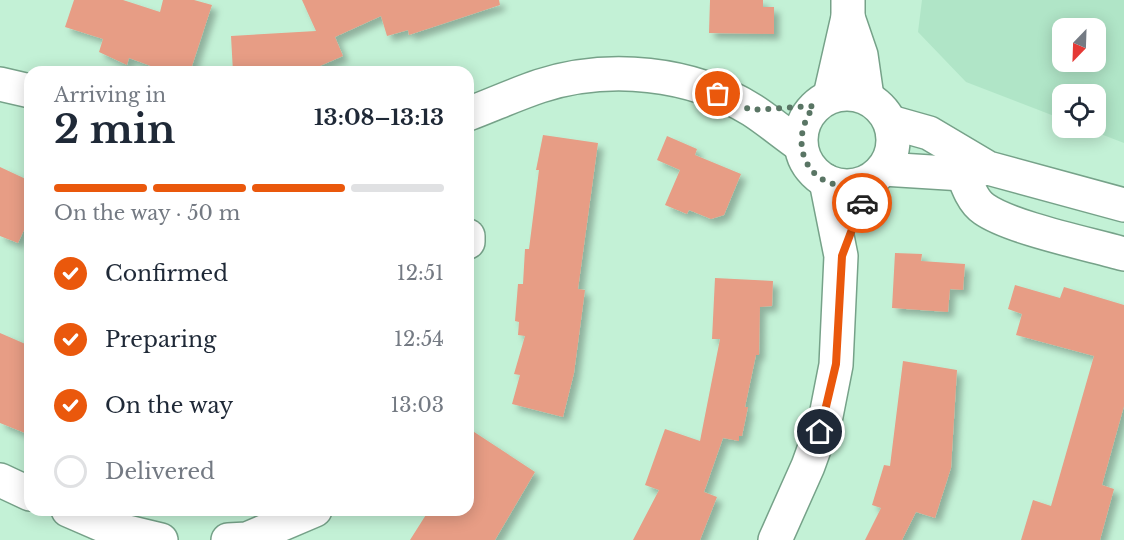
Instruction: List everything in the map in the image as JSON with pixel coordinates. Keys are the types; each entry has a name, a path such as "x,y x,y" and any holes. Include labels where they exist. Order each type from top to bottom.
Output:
{"street":[{"path":"848,8 861,56 867,98"},
{"path":"848,8 822,101 803,125 800,145 805,160 814,172 826,181 850,186 878,173 975,171 1124,205"},
{"path":"474,112 541,85 592,75 639,74 680,80 751,110 800,145"},
{"path":"0,84 24,90"},
{"path":"751,110 822,101 855,93 877,104 890,122 893,146 878,173 842,256"},
{"path":"890,122 929,133 975,171"},
{"path":"975,171 968,187 982,208 1002,219 1124,254"},
{"path":"775,540 808,466 826,416 836,364 842,256 826,181"},
{"path":"0,480 24,491"},
{"path":"82,516 107,527 161,540"},
{"path":"228,540 247,539 301,516"}],"shaded area":[{"path":"922,0 1124,0 1124,143 1106,136 1106,84 1052,84 1052,115 966,82 918,32"}],"building":[{"path":"74,0 123,0 160,12 163,0 194,0 212,5 192,66 151,66 129,58 127,65 99,52 103,39 65,27"},
{"path":"302,0 499,0 500,5 409,35 408,30 387,36 381,16 335,37 343,56 320,66 233,66 231,36 316,31"},
{"path":"710,0 763,0 763,7 774,7 774,34 709,33"},
{"path":"543,135 598,143 578,289 585,290 574,373 563,417 512,404 520,375 514,374 525,336 518,335 519,322 515,321 518,284 523,284 525,249 529,249 539,170 536,170"},
{"path":"667,136 697,149 695,155 741,174 724,215 711,219 689,210 687,214 665,205 680,170 657,160"},
{"path":"0,167 24,178 24,230 18,243 0,236"},
{"path":"895,253 922,254 921,261 965,264 963,290 950,289 948,312 892,308"},
{"path":"715,278 773,281 772,306 760,307 759,355 756,355 745,407 748,407 742,436 739,436 739,441 723,438 704,492 717,497 700,540 633,540 659,490 645,485 665,429 700,441 720,339 712,339"},
{"path":"1015,285 1060,298 1064,287 1124,305 1124,406 1102,485 1114,489 1100,540 1021,540 1033,500 1051,506 1094,356 1016,335 1022,314 1008,309"},
{"path":"0,333 24,343 24,433 0,423"},
{"path":"903,361 957,370 951,468 935,518 916,512 902,540 865,540 881,508 872,505 884,465 890,466"},
{"path":"474,432 535,472 495,540 410,540 425,516 474,516"}],"way so far":[{"path":"718,94 751,110 814,106 801,131 800,145 805,160 814,172 826,181 838,185 862,184 873,178 862,203"}],"route":[{"path":"820,432 826,416 836,364 842,256 862,203"}]}
